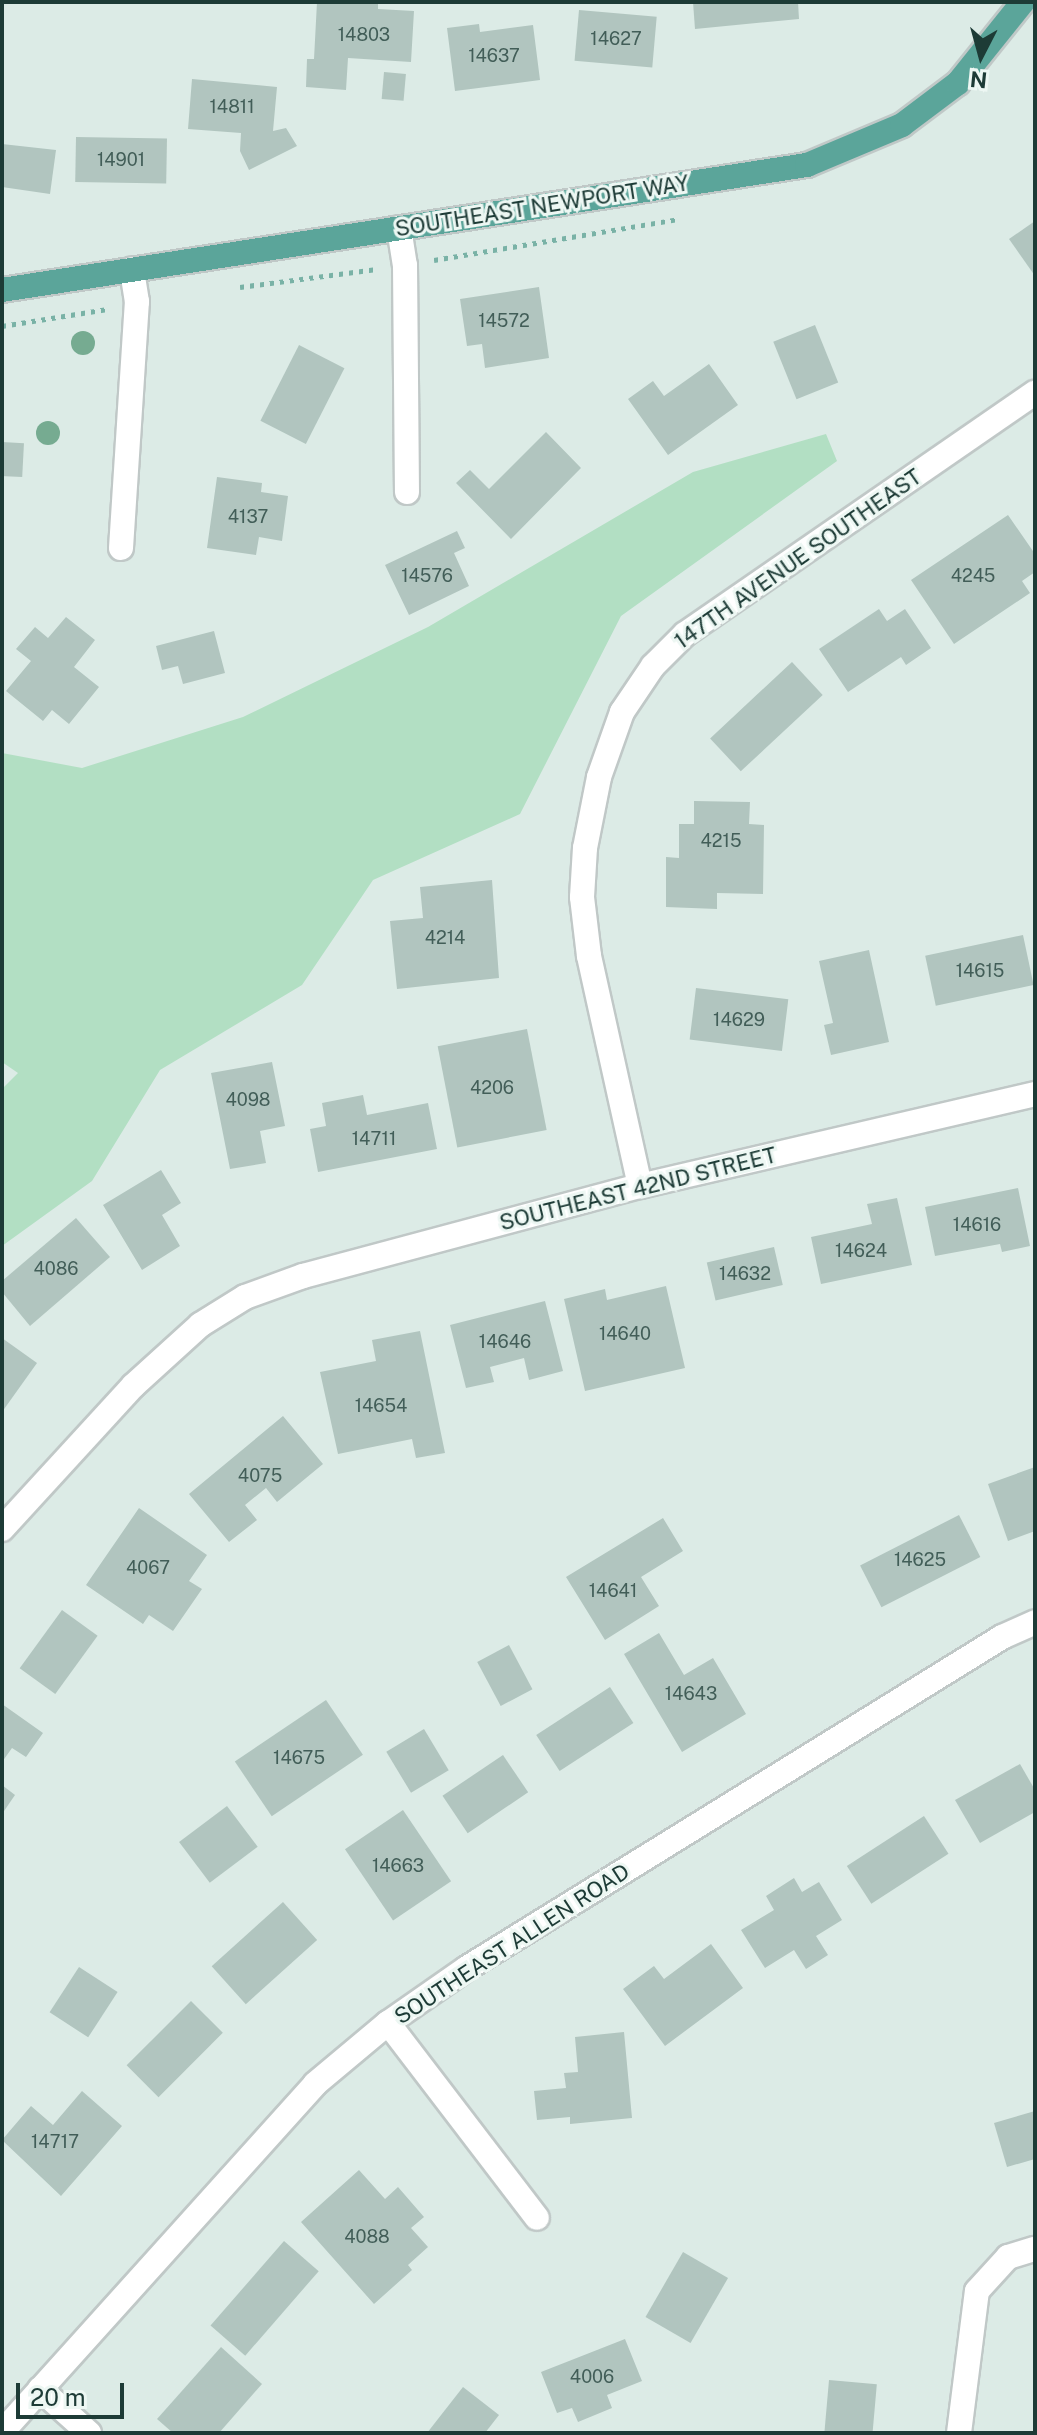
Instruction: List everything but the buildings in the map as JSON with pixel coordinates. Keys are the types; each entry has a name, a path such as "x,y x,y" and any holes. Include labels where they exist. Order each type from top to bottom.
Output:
{"main road":[{"name":"SOUTHEAST NEWPORT WAY","path":"2,290 807,165 860,146 902,125 958,83 1023,2"}],"street":[{"path":"399,228 405,265 407,492"},
{"path":"121,548 137,302 132,269"},
{"name":"147TH AVENUE SOUTHEAST","path":"640,1186 589,956 582,897 585,848 599,777 622,712 653,666 685,634 1035,393"},
{"name":"SOUTHEAST 42ND STREET","path":"2,1529 133,1386 200,1325 245,1297 303,1276 640,1186 1035,1094"},
{"name":"SOUTHEAST ALLEN ROAD","path":"2,2432 315,2084 388,2023 467,1968 1002,1637 1035,1622"},
{"path":"388,2023 537,2218"},
{"path":"959,2433 972,2306 994,2269 1035,2249"},
{"path":"40,2389 89,2433"}],"path":[{"path":"2,326 94,311"}],"green space":[{"path":"826,434 837,461 621,616 520,814 373,880 302,985 160,1070 92,1181 2,1246 2,1089 18,1073 2,1062 2,753 82,768 243,717 428,627 693,472"}]}
